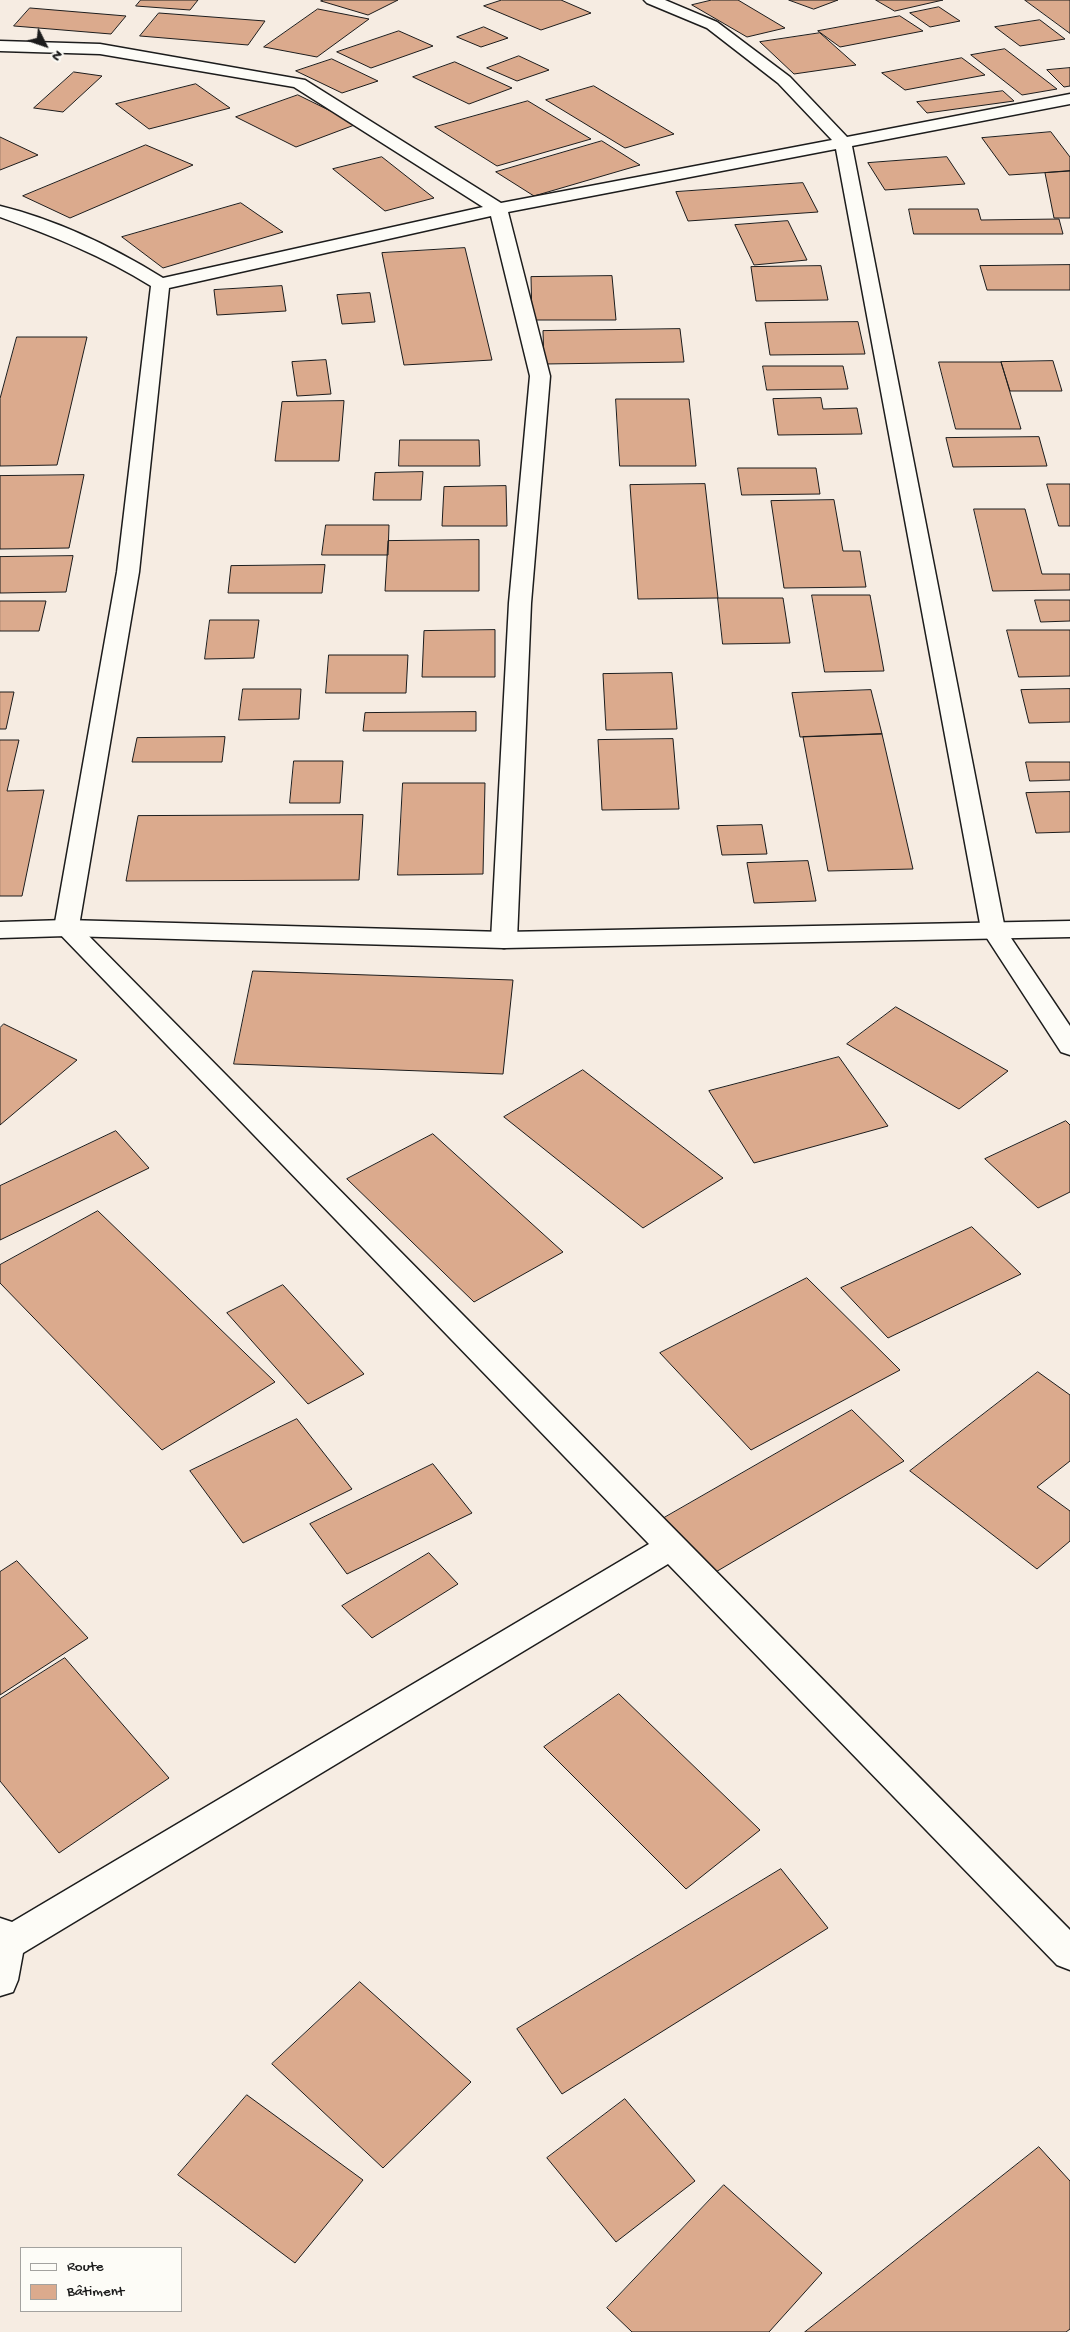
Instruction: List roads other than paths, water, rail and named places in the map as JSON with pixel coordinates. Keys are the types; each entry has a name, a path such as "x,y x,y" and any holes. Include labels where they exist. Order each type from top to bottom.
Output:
{"street":[{"path":"652,0 712,25 784,80 843,142 993,929 1070,1046"},
{"path":"0,46 100,49 298,83 498,210 540,376 520,603 504,940"},
{"path":"0,211 68,235 125,262 160,284 498,210 1070,98"},
{"path":"66,928 128,572 160,284"},
{"path":"0,930 66,928 504,940 1070,929"},
{"path":"66,928 1070,1954"},
{"path":"0,1980 3,1939 672,1546"}]}
